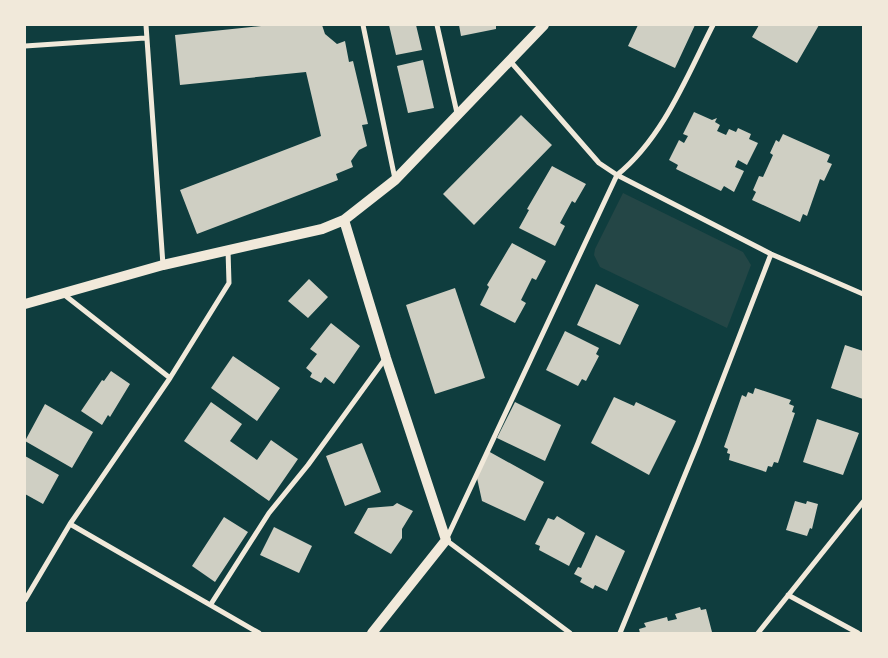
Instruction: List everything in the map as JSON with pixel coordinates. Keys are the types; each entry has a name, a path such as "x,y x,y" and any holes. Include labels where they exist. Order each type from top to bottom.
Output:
{"main road":[{"path":"25,304 61,292 162,265 322,229 344,220 396,180 539,28"},
{"path":"344,220 386,358 446,540 372,633"}],"street":[{"path":"146,25 145,38 162,265"},
{"path":"362,25 396,180"},
{"path":"436,25 458,113"},
{"path":"570,633 446,540 617,175 639,154 666,114 713,25"},
{"path":"25,46 145,38"},
{"path":"509,60 599,163 617,175 771,254 863,294"},
{"path":"25,600 70,524 170,378 229,283 228,250"},
{"path":"620,633 698,443 771,254"},
{"path":"61,292 170,378"},
{"path":"211,604 269,514 386,358"},
{"path":"758,633 863,502"},
{"path":"70,524 259,633"},
{"path":"788,595 858,633"}],"shaded area":[{"path":"623,193 743,252 751,265 727,328 600,267 594,255 595,249"}],"building":[{"path":"271,25 322,25 325,34 337,44 345,41 349,62 353,61 368,124 362,125 367,146 359,150 351,161 353,167 336,174 338,180 197,234 180,190 321,136 306,72 180,85 175,35"},
{"path":"389,25 416,25 422,50 396,55"},
{"path":"459,25 496,25 496,29 461,36"},
{"path":"638,25 695,25 675,68 628,46"},
{"path":"759,25 819,25 797,63 752,37"},
{"path":"423,60 434,108 408,113 397,66"},
{"path":"694,112 712,120 717,118 715,122 720,125 717,131 726,135 729,129 736,132 738,128 751,134 749,139 758,143 747,165 738,160 735,167 744,171 734,192 724,186 721,191 676,169 678,165 669,160 679,140 684,143 688,136 683,134"},
{"path":"521,115 552,145 474,225 443,194"},
{"path":"783,134 830,155 827,162 832,164 824,181 820,179 807,216 803,214 800,222 752,200 756,192 753,190 759,176 763,177 773,155 770,153 776,140 779,142"},
{"path":"552,166 586,184 575,203 572,201 560,223 565,226 555,246 519,228 529,210 527,209"},
{"path":"512,243 546,261 536,280 532,278 521,300 526,303 515,323 480,305 489,287 487,285"},
{"path":"309,279 328,297 308,318 288,301"},
{"path":"596,284 639,305 620,345 577,325"},
{"path":"455,288 485,378 435,394 406,305"},
{"path":"331,323 360,346 334,384 325,377 321,383 310,377 312,373 306,368 317,354 310,349"},
{"path":"565,331 599,348 596,354 599,356 586,381 582,379 578,386 546,370"},
{"path":"845,345 863,351 863,399 831,388"},
{"path":"233,356 280,388 257,421 211,388"},
{"path":"111,371 130,384 110,417 108,415 102,425 81,411 102,380 104,381"},
{"path":"755,388 791,400 789,404 794,406 792,412 795,413 778,463 774,462 772,467 768,466 766,472 729,460 730,454 727,453 728,449 724,447 742,395 746,397 748,392 753,394"},
{"path":"614,397 634,406 636,402 676,421 649,475 591,443"},
{"path":"211,402 242,424 230,441 257,460 271,440 298,459 269,501 184,441"},
{"path":"515,402 561,425 545,461 497,438"},
{"path":"45,404 93,432 72,468 25,441"},
{"path":"817,419 859,433 843,475 803,462"},
{"path":"362,443 381,492 345,506 326,456"},
{"path":"488,451 544,482 525,521 482,501 477,478"},
{"path":"25,456 59,475 43,504 25,494"},
{"path":"795,501 806,504 807,501 818,504 812,529 810,528 807,536 786,530"},
{"path":"397,503 413,511 402,529 402,538 391,554 354,533 368,508 393,506"},
{"path":"557,516 585,533 569,566 539,550 540,546 535,544 548,518 554,520"},
{"path":"224,517 248,532 215,582 192,566"},
{"path":"274,527 312,546 299,573 260,555"},
{"path":"596,535 625,551 607,591 595,585 593,589 580,582 582,578 574,574 578,567 581,568"},
{"path":"700,607 701,610 706,609 712,632 640,633 639,629 646,627 644,623 667,617 668,621 677,619 675,614"}]}
